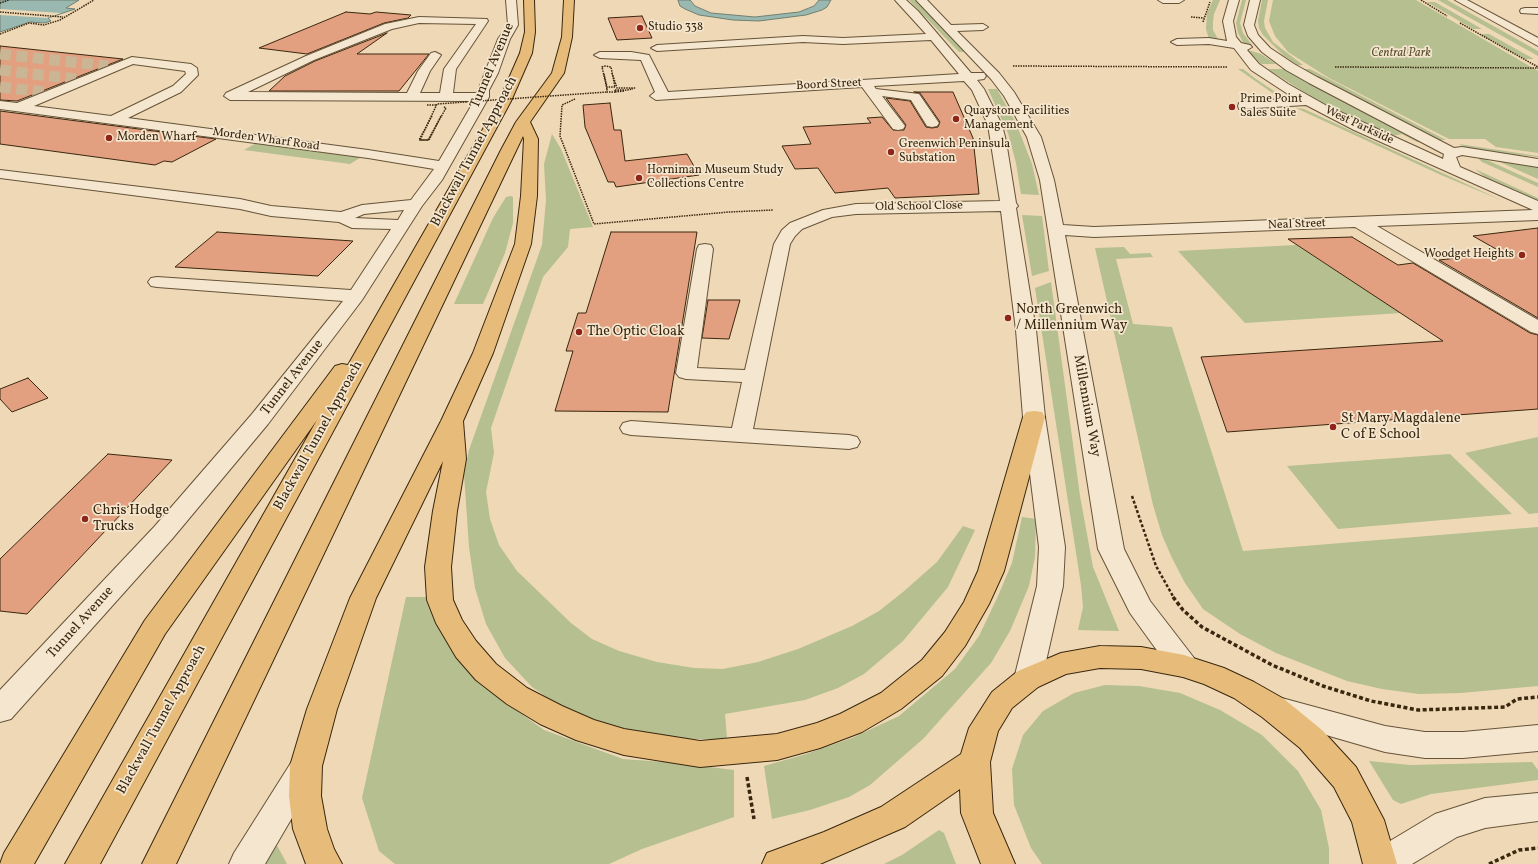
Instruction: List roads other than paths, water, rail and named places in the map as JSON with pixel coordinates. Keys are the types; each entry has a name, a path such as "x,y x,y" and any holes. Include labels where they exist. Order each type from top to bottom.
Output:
{"main road":[{"name":"Blackwall Tunnel Approach","path":"158,864 523,122 558,73 568,27 569,0"},
{"name":"Blackwall Tunnel Approach","path":"82,864 214,628 514,82 526,53 530,32 532,1"},
{"path":"568,27 580,9"},
{"path":"324,864 320,858 310,829 305,796 306,766 322,709 363,598 452,421 483,353 523,244 530,196 531,139 523,122"},
{"path":"16,864 155,627 398,293"},
{"path":"452,421 455,459 445,511 438,567 440,600 450,623 466,649 486,672 517,696 551,715 587,732 624,742 700,754 777,747 820,735 851,723 891,701 932,668 955,639 976,604 990,571 1034,417"},
{"path":"998,864 977,813 974,762 984,728 1002,700 1028,679 1061,664 1100,657 1141,658 1184,666 1214,676 1244,690 1273,708 1312,739 1344,778 1368,820 1381,864"},
{"path":"779,864 834,843 893,817 974,762"}],"street":[{"name":"Tunnel Avenue","path":"0,710 48,660 178,515 260,419 356,296 416,204 435,180 483,97 483,90 492,73 504,39 513,24 511,0"},
{"path":"900,0 914,12 978,89 994,125 999,142 1010,206 1026,330 1034,417 1052,547 1050,586 1028,679"},
{"name":"Millennium Way","path":"921,0 950,28 995,76 1010,95 1034,137 1047,180 1111,549 1139,606 1184,666"},
{"path":"1163,0 1184,2"},
{"name":"West Parkside","path":"1234,0 1228,21 1229,31 1236,45 1255,67 1284,87 1359,127 1538,206"},
{"name":"West Parkside","path":"1255,0 1249,25 1253,36 1266,50 1301,73 1452,153 1538,192"},
{"path":"1460,0 1538,43"},
{"path":"1525,11 1538,11"},
{"path":"445,103 450,69 484,21 419,20 389,26 310,58 230,96 412,96 445,103 483,97"},
{"path":"950,28 982,27"},
{"path":"657,48 803,39 843,41 934,37"},
{"path":"1177,42 1209,42 1266,50"},
{"path":"412,96 424,71 435,55"},
{"name":"Boord Street","path":"600,55 631,55 645,58 659,93 868,87 965,72 995,76"},
{"path":"18,107 111,67 132,60 183,65 191,68 192,75 177,88 115,120"},
{"path":"931,68 965,72"},
{"path":"868,87 915,97 932,123"},
{"path":"868,87 898,126"},
{"path":"1244,106 1308,101"},
{"name":"Morden Wharf Road","path":"0,105 368,154 442,166"},
{"path":"1456,169 1449,157 1452,153 1478,153 1538,163"},
{"path":"0,174 240,204 271,211 342,217 362,210 416,204"},
{"name":"Old School Close","path":"741,435 782,244 788,233 796,226 829,213 877,207 1010,206"},
{"name":"Neal Street","path":"1056,230 1094,232 1538,215"},
{"path":"342,217 352,223 402,226"},
{"path":"1360,223 1538,328"},
{"path":"705,249 686,373 754,377"},
{"path":"157,282 356,296"},
{"path":"631,428 849,442"},
{"path":"1273,708 1385,740 1425,745 1463,745 1538,738"},
{"path":"246,864 306,766"},
{"path":"1381,864 1447,825 1485,813 1538,806"}],"water":[{"path":"0,0 79,0 66,8 75,9 48,18 51,21 44,23 30,22 0,32"},
{"path":"678,0 690,0 695,6 711,13 755,17 799,12 814,6 819,0 831,0 827,7 822,10 806,15 759,21 733,20 699,15 680,6"}],"tunnel":[{"path":"0,54 108,66"},
{"path":"0,70 76,79"},
{"path":"0,87 44,92"}],"place":[{"name":"Studio 338","path":"640,28"},
{"name":"Prime Point Sales Suite","path":"1232,107"},
{"name":"Quaystone Facilities Management","path":"956,119"},
{"name":"Morden Wharf","path":"109,138"},
{"name":"Greenwich Peninsula Substation","path":"891,152"},
{"name":"Horniman Museum Study Collections Centre","path":"639,178"},
{"name":"Woodget Heights","path":"1522,255"},
{"name":"North Greenwich / Millennium Way","path":"1008,318"},
{"name":"The Optic Cloak","path":"579,332"},
{"name":"St Mary Magdalene C of E School","path":"1333,427"},
{"name":"Chris Hodge Trucks","path":"85,519"}],"park label":[{"name":"Central Park","path":"1401,54"}]}
